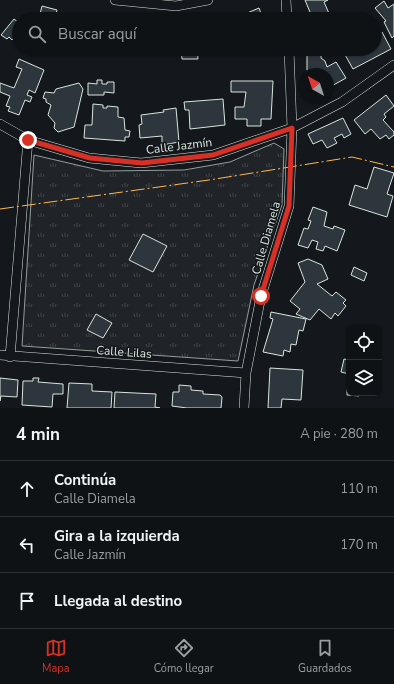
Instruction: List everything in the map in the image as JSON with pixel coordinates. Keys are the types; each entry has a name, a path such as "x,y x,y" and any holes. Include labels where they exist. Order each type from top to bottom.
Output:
{"street":[{"path":"115,0 176,6 208,0"},
{"path":"286,0 287,12"},
{"name":"Calle Diamela","path":"244,408 246,373 261,296 289,206 292,128 289,56"},
{"name":"Calle Jazmín","path":"0,124 28,140 90,158 142,163 213,155 292,128 342,102 394,65"},
{"path":"10,357 28,140"},
{"name":"Calle Lilas","path":"0,355 10,357 246,373"}],"green space":[{"path":"274,143 284,149 282,205 254,285 238,361 22,346 34,155 103,171 184,170 230,162"}],"building":[{"path":"305,0 328,0 324,2 328,12 310,12"},
{"path":"384,1 388,8 394,4 394,36 392,38 384,22 386,21 382,16 382,12 378,12 375,8"},
{"path":"42,6 57,10 57,12 40,12"},
{"path":"259,8 260,12 250,12"},
{"path":"12,21 12,40 9,37 7,39 1,35"},
{"path":"382,32 391,49 382,54"},
{"path":"182,56 198,56 198,59 182,59"},
{"path":"307,56 321,56 327,67 336,62 346,78 334,85 334,68 307,68"},
{"path":"346,56 378,56 353,69"},
{"path":"19,59 44,70 35,93 29,90 27,95 32,97 30,102 25,100 19,115 8,111 10,107 6,106 10,96 0,92 0,83 14,88 22,69 16,67"},
{"path":"97,80 102,80 102,84 114,82 114,93 104,92 104,95 88,95 88,83 97,84"},
{"path":"231,81 273,81 271,119 261,119 261,126 247,126 247,119 235,119 235,107 244,107 246,92 231,92"},
{"path":"79,83 83,89 74,127 58,132 54,128 55,123 48,115 51,105 46,102 46,99 43,98 45,92 54,93 56,89"},
{"path":"386,95 394,106 384,114 386,117 383,120 394,132 394,135 389,139 386,135 380,139 371,129 365,134 354,120"},
{"path":"223,99 225,125 190,129 189,110 185,110 184,102"},
{"path":"93,104 103,105 103,108 107,108 107,106 118,107 118,117 124,118 125,130 130,131 129,137 125,137 125,141 84,138 85,125 92,125"},
{"path":"176,108 179,142 162,145 162,136 140,138 139,125 142,124 141,115 164,112 163,110"},
{"path":"343,118 351,134 344,138 342,134 334,138 337,143 327,148 322,140 313,144 308,134"},
{"path":"374,167 394,173 387,194 393,196 387,217 349,205 355,185 367,189"},
{"path":"313,207 327,212 324,226 333,229 334,226 345,230 337,251 325,246 323,251 316,249 318,242 312,240 308,248 298,245 304,228 308,229 311,221 308,220"},
{"path":"143,234 167,246 153,272 129,260"},
{"path":"308,259 322,265 328,279 317,284 332,296 336,292 346,300 343,303 346,306 338,316 335,313 331,319 319,309 310,320 296,314 300,309 290,301 305,282 298,263"},
{"path":"354,267 367,273 364,281 351,275"},
{"path":"271,312 306,319 303,331 299,330 296,345 291,344 290,352 284,350 283,356 263,352 273,319 270,318"},
{"path":"96,314 112,323 103,338 87,330"},
{"path":"344,359 346,359 346,373 341,372"},
{"path":"270,368 303,370 301,400 282,399 281,408 268,408"},
{"path":"0,378 18,380 17,397 1,396 0,401"},
{"path":"33,378 39,378 38,382 63,384 63,394 53,394 52,407 22,405 23,381 33,381"},
{"path":"69,383 92,384 92,391 112,392 111,408 67,408"},
{"path":"179,385 191,386 191,390 203,391 203,394 220,395 222,397 221,408 187,408 172,406 173,392 179,392"},
{"path":"115,392 156,394 155,407 160,408 114,408"}],"power":[{"path":"0,209 209,180 352,157 394,167"}],"route":[{"path":"28,140 90,158 142,163 213,155 292,128 289,206 261,296"}]}
